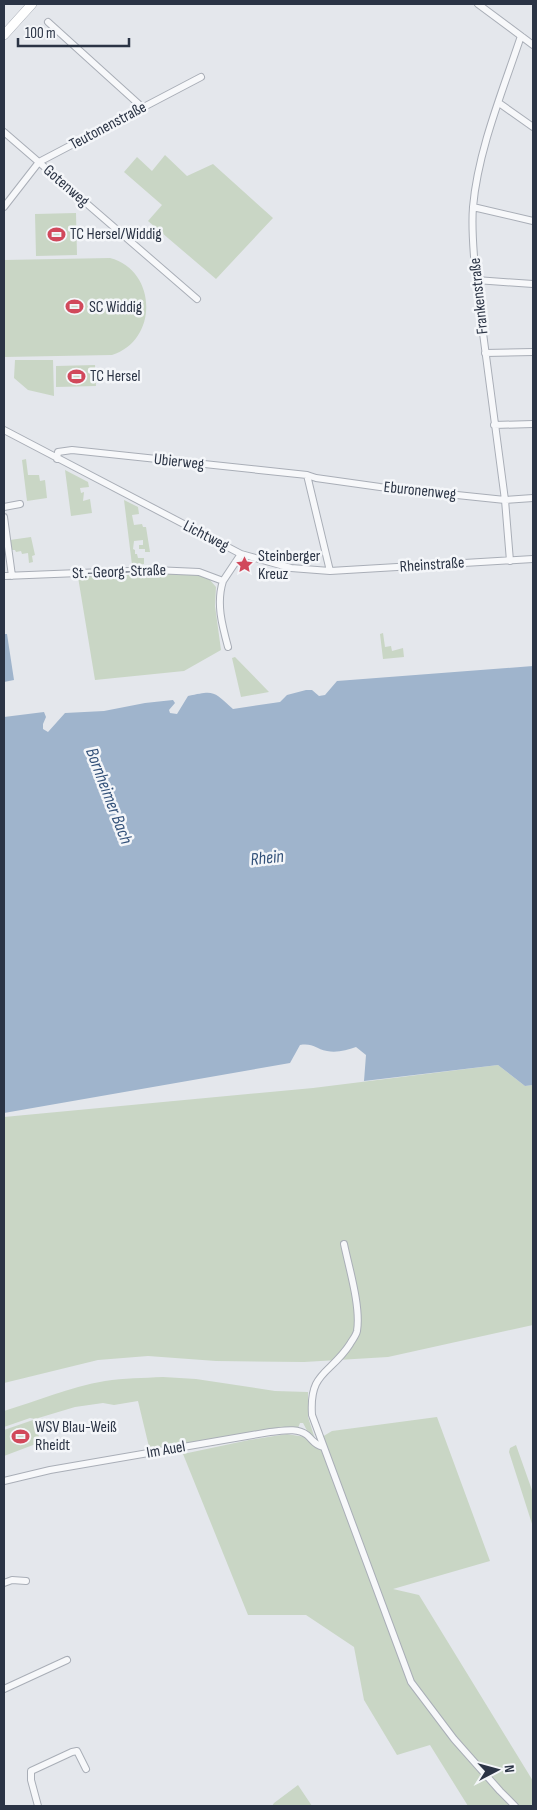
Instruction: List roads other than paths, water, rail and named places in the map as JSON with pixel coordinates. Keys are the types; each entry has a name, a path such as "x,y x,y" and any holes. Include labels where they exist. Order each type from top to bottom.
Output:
{"main road":[{"path":"4,35 32,4"}],"street":[{"path":"478,4 533,45"},
{"path":"48,22 143,108"},
{"name":"Frankenstraße","path":"510,560 505,500 494,425 473,243 474,207 481,162 521,36"},
{"name":"Teutonenstraße","path":"4,207 39,162 201,77"},
{"path":"499,103 533,127"},
{"name":"Gotenweg","path":"4,132 197,300"},
{"path":"474,207 533,221"},
{"path":"476,280 533,284"},
{"path":"486,354 533,352"},
{"path":"494,425 533,424"},
{"name":"Lichtweg","path":"4,430 241,554 290,568 330,571"},
{"name":"Ubierweg","path":"57,459 58,452 72,450 307,475"},
{"path":"307,475 330,571"},
{"name":"Eburonenweg","path":"307,475 362,485 505,500 533,498"},
{"path":"4,507 20,504"},
{"path":"4,517 12,576"},
{"path":"228,647 219,598 224,581 241,554"},
{"name":"Rheinstraße","path":"330,571 533,559"},
{"name":"St.-Georg-Straße","path":"4,576 154,570 199,572 224,581"},
{"path":"344,1244 358,1313 357,1333 346,1350 322,1375 313,1389 311,1400 312,1416 411,1682 454,1739 500,1791 516,1806"},
{"name":"Im Auel","path":"4,1481 50,1470 270,1432 299,1430 307,1435 315,1445 323,1447"},
{"path":"4,1584 12,1580 26,1581"},
{"path":"4,1689 67,1660"},
{"path":"38,1806 31,1780 31,1771 77,1751 86,1769"}],"water":[{"path":"4,634 7,634 14,680 4,682"},
{"path":"533,666 533,1085 525,1086 498,1065 364,1081 366,1055 356,1047 331,1052 312,1045 300,1045 290,1063 4,1113 4,717 44,712 46,717 43,729 48,732 65,713 104,711 173,700 175,703 169,710 170,713 177,714 188,696 204,693 217,695 233,709 280,702 287,695 306,690 312,690 319,696 325,695 337,681"}],"place":[{"name":"TC Hersel/Widdig","path":"56,234"},
{"name":"SC Widdig","path":"75,307"},
{"name":"TC Hersel","path":"76,376"},
{"name":"Steinberger Kreuz","path":"244,565"},
{"name":"WSV Blau-Weiß Rheidt","path":"21,1436"}],"water label":[{"name":"Bornheimer Bach","path":"109,796"},
{"name":"Rhein","path":"267,858"}]}
